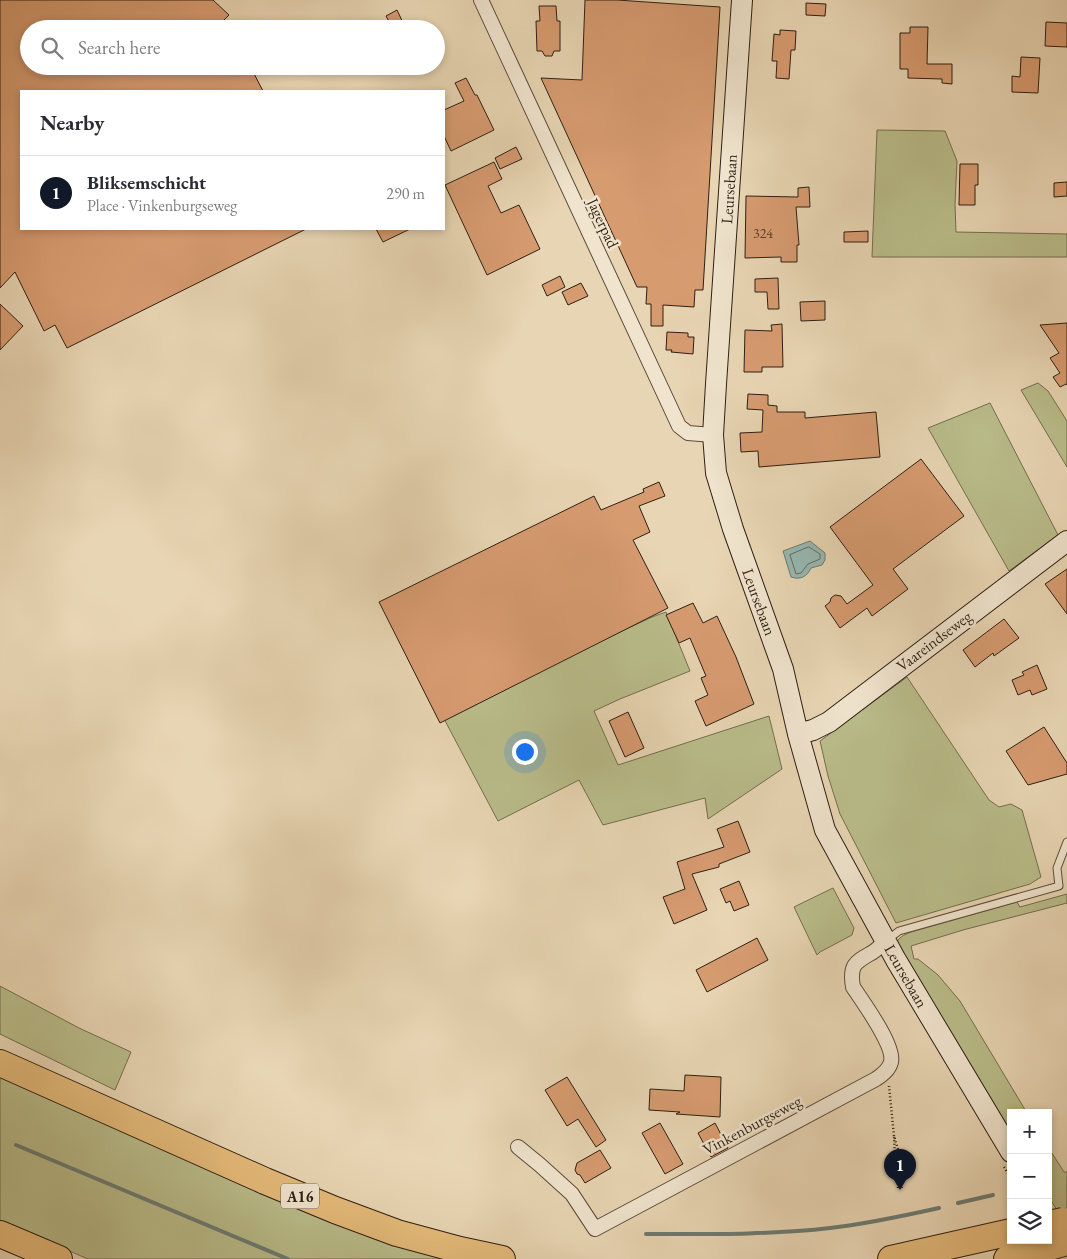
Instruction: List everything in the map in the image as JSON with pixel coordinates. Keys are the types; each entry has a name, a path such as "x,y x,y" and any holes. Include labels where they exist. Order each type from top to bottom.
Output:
{"highway":[{"name":"A16","path":"0,1063 264,1181 334,1210 397,1232 460,1250 502,1259"},
{"path":"1007,1259 1032,1252 1059,1225"},
{"path":"891,1259 1007,1233"},
{"path":"0,1234 59,1259"}],"street":[{"name":"Jagerpad","path":"481,0 679,426 688,433 713,435"},
{"name":"Leursebaan","path":"742,0 713,435 716,474 733,529 783,669 798,734 825,830 885,941 1007,1145"},
{"name":"Vaareindseweg","path":"798,734 813,730 829,722 1067,541"},
{"path":"885,941 875,951 859,959 854,965 851,976 853,987 890,1050 891,1063 887,1070"},
{"name":"Vinkenburgseweg","path":"518,1147 540,1164 572,1194 595,1229 876,1079 887,1070"},
{"path":"1059,1225 1067,1247"}],"lane":[{"path":"885,941 900,931 1059,886 1057,868 1067,842"}],"path":[{"path":"887,1070 895,1159 900,1181"},
{"path":"894,1136 900,1159 900,1181"},
{"path":"895,1159 900,1159"},
{"path":"900,1181 899,1168 900,1190"}],"green space":[{"path":"877,130 945,131 957,161 956,232 1067,234 1067,257 872,257"},
{"path":"1038,383 1048,391 1067,421 1067,467 1021,390"},
{"path":"990,403 1058,535 1009,571 928,428"},
{"path":"666,612 690,671 594,711 618,765 769,716 782,769 708,819 705,798 603,825 579,780 498,821 442,715"},
{"path":"907,677 989,800 999,807 1011,804 1022,810 1041,877 1030,884 896,923 840,814 828,776 820,741"},
{"path":"833,888 854,928 852,935 817,955 794,907"},
{"path":"1067,894 1067,903 963,930 911,946 914,959 918,959 938,975 960,1001 1025,1109 1007,1109 1007,1127 896,945 900,938 911,932 1017,902 1020,907"},
{"path":"0,986 79,1028 131,1052 115,1090 0,1034"},
{"path":"0,1074 453,1259 88,1259 0,1221"},
{"path":"1052,1153 1064,1172 1067,1172 1067,1208 1057,1210 1052,1202"}],"water":[{"path":"810,541 825,553 825,560 822,565 811,568 803,577 791,577 783,551"}],"building":[{"path":"0,0 213,0 229,15 224,20 20,20 20,75 255,75 262,90 20,90 20,230 304,230 67,348 55,325 44,331 15,272 0,288"},
{"path":"585,0 617,0 720,7 703,290 695,290 694,307 663,305 663,326 651,326 651,304 646,304 647,287 637,287 541,78 582,80"},
{"path":"806,3 826,4 825,16 806,15"},
{"path":"539,6 556,6 557,21 560,21 560,51 554,51 552,56 545,56 542,51 537,51 536,21 540,21"},
{"path":"397,10 402,20 388,20 386,16"},
{"path":"1046,22 1067,23 1067,47 1045,46"},
{"path":"910,27 928,27 927,64 952,64 952,84 942,83 942,79 908,78 908,69 900,69 900,33 910,33"},
{"path":"780,30 796,31 795,50 791,50 789,79 776,78 777,61 772,61 774,34 780,35"},
{"path":"1021,57 1040,58 1038,93 1012,92 1012,76 1020,77"},
{"path":"466,78 475,95 477,95 494,130 451,151 445,138 445,110 464,101 455,83"},
{"path":"516,147 522,159 500,169 495,158"},
{"path":"494,162 502,179 488,186 501,213 519,205 540,249 487,275 445,185"},
{"path":"960,164 978,164 978,185 975,185 975,205 959,205"},
{"path":"1067,182 1067,196 1054,197 1054,183"},
{"path":"809,187 810,207 796,207 799,245 797,245 797,262 781,262 781,257 745,258 746,196 798,197 798,188"},
{"path":"377,230 408,230 383,242"},
{"path":"868,231 868,242 844,242 844,232"},
{"path":"560,276 565,287 547,296 542,285"},
{"path":"778,278 779,309 768,309 767,292 755,292 755,279"},
{"path":"581,283 588,296 568,305 562,292"},
{"path":"825,301 825,320 801,321 800,302"},
{"path":"0,304 23,326 0,350"},
{"path":"1067,323 1067,385 1060,387 1053,377 1060,373 1050,358 1059,353 1040,325"},
{"path":"782,324 783,367 762,367 762,372 744,372 745,330 772,331 771,325"},
{"path":"667,332 688,333 688,337 694,337 693,354 666,350"},
{"path":"748,394 768,395 768,405 777,406 777,412 805,412 805,418 876,412 880,457 759,467 758,451 741,452 740,433 762,432 763,410 747,409"},
{"path":"921,459 964,516 893,569 908,589 872,616 867,608 840,628 825,606 830,602 831,598 835,595 841,596 847,604 873,585 830,527"},
{"path":"659,482 665,496 639,506 650,532 633,540 668,608 440,723 379,602 594,496 601,510 644,492 643,489"},
{"path":"1067,569 1067,614 1045,584"},
{"path":"693,603 703,623 717,616 736,657 754,704 706,726 695,701 708,695 701,678 706,676 690,638 679,643 666,615"},
{"path":"1004,619 1019,638 994,656 993,653 975,667 963,650"},
{"path":"1037,665 1047,689 1032,695 1030,690 1018,695 1012,680 1024,675 1022,672"},
{"path":"628,712 644,748 625,757 609,721"},
{"path":"1044,727 1067,763 1067,774 1028,785 1006,751"},
{"path":"738,821 750,852 719,864 719,867 692,874 707,910 674,924 663,897 685,889 677,862 724,847 717,829"},
{"path":"739,881 749,905 734,911 730,901 726,903 720,889"},
{"path":"757,938 768,960 707,992 696,970"},
{"path":"685,1075 721,1077 720,1117 649,1110 650,1089 684,1091"},
{"path":"567,1077 606,1140 596,1147 578,1119 567,1126 545,1090"},
{"path":"660,1123 683,1164 665,1174 642,1133"},
{"path":"715,1123 728,1148 711,1157 698,1133"},
{"path":"600,1150 611,1168 585,1183 575,1170 577,1163"}],"waterway":[{"path":"16,1145 288,1259"},
{"path":"958,1203 993,1195"},
{"path":"646,1234 738,1234 807,1230 871,1222 939,1208"}],"place":[{"name":"Bliksemschicht","path":"900,1190"}]}
